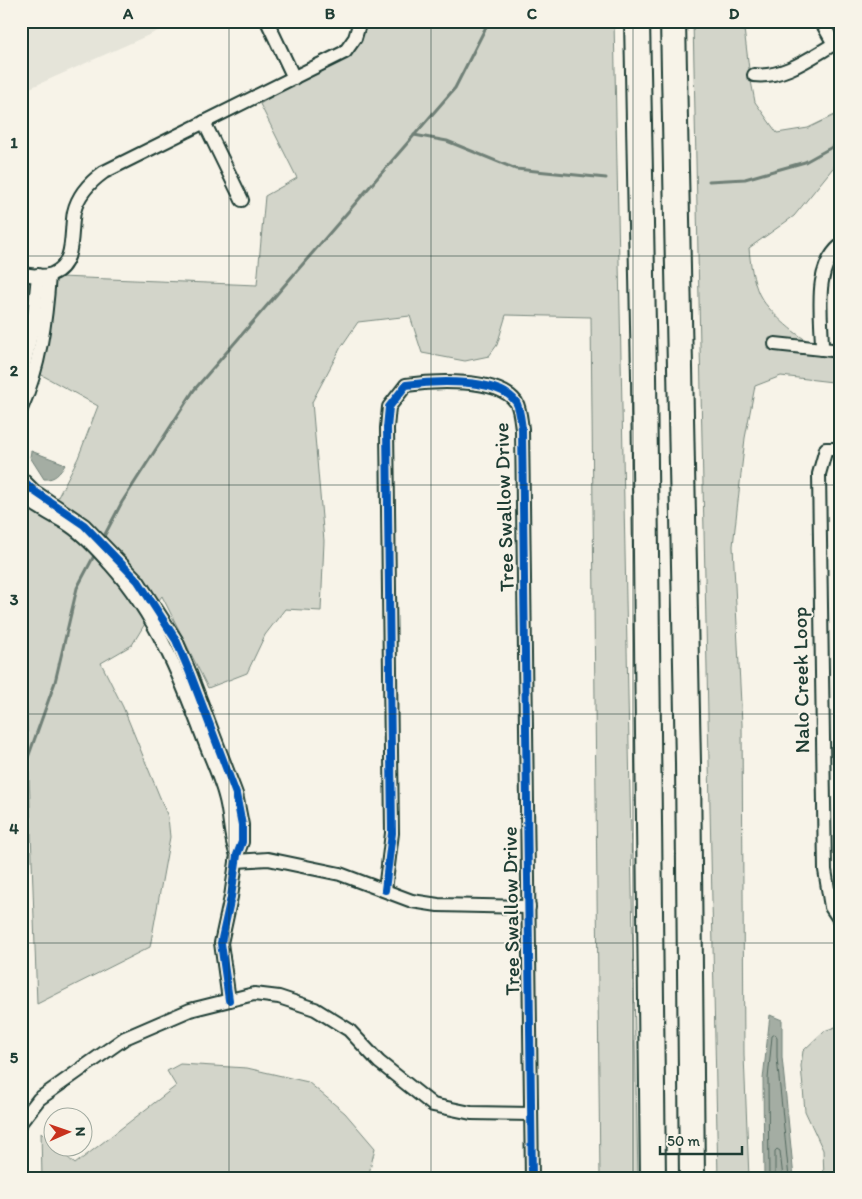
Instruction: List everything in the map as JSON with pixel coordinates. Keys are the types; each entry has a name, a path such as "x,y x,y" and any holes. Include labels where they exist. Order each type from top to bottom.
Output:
{"highway":[{"path":"637,21 644,376 653,1178"},
{"path":"673,21 688,763 692,1178"}],"street":[{"path":"267,21 294,78"},
{"path":"21,274 43,275 62,268 69,257 77,205 85,189 94,179 104,172 345,52 355,38 360,21"},
{"path":"754,75 775,75 837,42 821,21"},
{"path":"204,122 242,200"},
{"path":"822,349 822,279 829,258 841,245"},
{"path":"21,380 43,275"},
{"path":"23,402 32,380 44,327 43,275"},
{"path":"775,344 841,351"},
{"name":"Tree Swallow Drive","path":"385,890 392,833 387,428 389,407 406,385 430,382 476,384 500,390 516,402 522,429 532,1178"},
{"name":"Nalo Creek Loop","path":"841,449 826,450 819,474 825,870 831,907 841,922"},
{"path":"21,478 34,492 82,529 114,560 165,643 197,706 224,776 225,796 231,821 232,846 236,858 221,943 229,1000"},
{"path":"21,494 34,504 82,529"},
{"path":"236,858 268,859 340,874 412,901 438,905 529,906"},
{"path":"21,1122 39,1099 125,1038 190,1010 254,994 279,998 315,1009 349,1030 379,1062 433,1105 471,1113 532,1114"}],"shaded area":[{"path":"21,21 161,21 160,30 21,92"},
{"path":"367,21 614,21 638,1178 600,1178 591,317 506,315 497,345 489,356 465,361 422,353 410,316 358,322 341,347 312,402 324,541 321,611 285,609 265,635 247,673 208,688 162,596 159,600 136,570 100,533 57,499 78,458 98,406 40,374 50,328 55,279 60,277 257,285 265,196 297,178 260,104 290,85 348,57 361,39"},
{"path":"693,21 743,21 749,69 747,80 751,81 755,102 777,133 808,128 841,112 841,158 794,216 749,248 753,277 759,294 768,307 782,321 810,342 769,338 768,349 841,356 841,383 781,376 755,386 745,438 733,546 742,724 744,1055 749,1178 718,1178"},
{"path":"22,502 68,531 94,554 131,599 146,622 132,645 101,663 123,707 168,817 170,837 150,947 37,1004 21,543"},
{"path":"841,1025 841,1178 824,1178 823,1150 805,1111 801,1066 803,1051 824,1031"},
{"path":"180,1064 247,1068 308,1082 345,1113 375,1148 368,1178 42,1178 41,1132 42,1156 66,1156 75,1164 85,1156 92,1156 92,1151 176,1086 167,1071"}],"water":[{"path":"31,451 65,465 54,477 44,479 30,457"},
{"path":"770,1015 782,1020 782,1057 794,1178 764,1178 763,1079"}],"waterway":[{"path":"102,540 122,502 194,390 455,88 489,21"},
{"path":"414,135 447,141 516,169 606,178"},
{"path":"709,181 745,179 805,162 841,142"},
{"path":"21,777 55,682 77,588 96,552"}],"cycle path":[{"path":"385,890 392,833 387,428 389,407 406,385 448,382 495,388 507,394 516,402 522,429 532,1178"},
{"path":"21,478 34,491 84,525 138,581 176,640 190,673 236,794 242,825 242,842 237,855 231,897 221,943 229,1000"}]}
